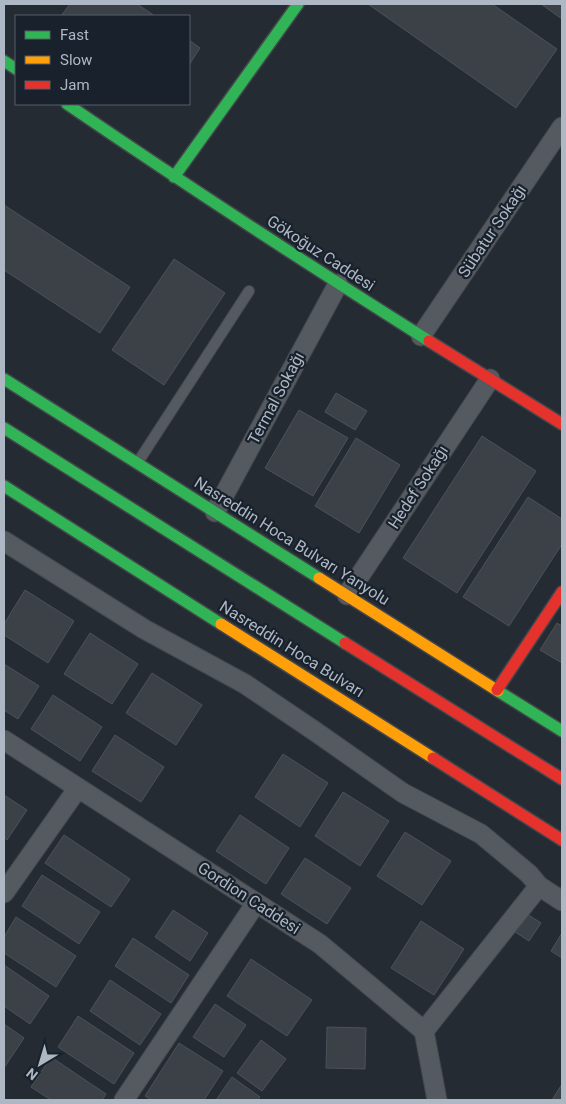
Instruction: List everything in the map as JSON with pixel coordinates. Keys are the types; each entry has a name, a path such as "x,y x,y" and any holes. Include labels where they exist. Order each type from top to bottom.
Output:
{"main road":[{"path":"174,177 298,4"},
{"path":"4,61 15,68"},
{"name":"Gökoğuz Caddesi","path":"68,105 174,177 338,284 562,424"},
{"name":"Nasreddin Hoca Bulvarı Yanyolu","path":"4,379 562,731"},
{"name":"Nasreddin Hoca Bulvarı","path":"4,428 562,779"},
{"name":"Nasreddin Hoca Bulvarı","path":"4,486 562,840"},
{"path":"497,690 562,592"}],"street":[{"name":"Sübatur Sokağı","path":"421,336 562,127"},
{"name":"Termal Sokağı","path":"215,512 338,284"},
{"name":"Hedef Sokağı","path":"347,595 490,379"},
{"path":"4,542 144,629 245,684 403,793 481,834 528,874 539,886 562,901"},
{"name":"Gordion Caddesi","path":"4,740 320,944 424,1031"},
{"path":"4,892 78,788"},
{"path":"437,1100 424,1031 539,886"},
{"path":"124,1100 256,903"}],"lane":[{"path":"137,463 249,291"}],"building":[{"path":"70,4 137,4 154,15 62,15"},
{"path":"368,4 492,4 557,49 516,108"},
{"path":"541,4 562,4 562,19"},
{"path":"190,41 200,48 190,63"},
{"path":"4,205 130,287 100,333 4,270"},
{"path":"174,259 225,293 164,385 112,350"},
{"path":"336,393 367,411 355,430 325,412"},
{"path":"299,410 348,438 313,496 265,468"},
{"path":"482,436 536,471 457,593 403,558"},
{"path":"356,438 400,465 359,533 315,506"},
{"path":"528,497 562,519 562,544 509,626 463,597"},
{"path":"25,590 74,621 48,663 4,635 4,624"},
{"path":"557,623 562,626 562,663 540,650"},
{"path":"90,633 138,664 112,704 64,674"},
{"path":"4,664 39,686 18,719 4,710"},
{"path":"152,673 202,705 176,745 126,713"},
{"path":"53,695 102,727 80,761 31,729"},
{"path":"115,735 164,767 141,802 92,771"},
{"path":"283,754 328,783 300,827 255,797"},
{"path":"343,792 389,821 360,866 315,836"},
{"path":"4,795 27,810 7,840 4,837"},
{"path":"240,815 289,848 266,884 216,851"},
{"path":"405,832 451,861 422,905 377,876"},
{"path":"64,835 130,879 111,907 45,863"},
{"path":"305,858 351,888 327,924 281,894"},
{"path":"42,875 100,912 79,944 22,906"},
{"path":"173,910 208,933 190,961 155,937"},
{"path":"524,912 541,923 529,941 512,930"},
{"path":"16,917 76,956 56,987 4,953 4,937"},
{"path":"421,921 464,949 434,995 391,968"},
{"path":"562,933 562,958 551,951"},
{"path":"133,938 189,975 171,1003 115,966"},
{"path":"251,959 312,1000 287,1036 227,996"},
{"path":"4,965 49,996 30,1024 4,1006"},
{"path":"110,980 161,1014 140,1045 90,1011"},
{"path":"215,1004 246,1025 224,1057 193,1037"},
{"path":"78,1016 134,1053 114,1084 58,1047"},
{"path":"4,1024 24,1038 4,1068"},
{"path":"327,1027 366,1028 365,1069 326,1068"},
{"path":"261,1040 286,1059 262,1091 237,1073"},
{"path":"179,1043 223,1071 204,1100 152,1100 145,1096"},
{"path":"51,1057 106,1094 102,1100 51,1100 31,1087"},
{"path":"232,1077 260,1097 257,1100 216,1100"},
{"path":"562,1084 562,1100 552,1100"}],"traffic: fast":[{"path":"174,177 298,4"},
{"path":"4,61 15,68"},
{"path":"68,105 247,224 429,341"},
{"path":"4,379 319,578"},
{"path":"4,428 345,643"},
{"path":"4,486 221,624"},
{"path":"498,691 562,731"}],"traffic: slow":[{"path":"319,578 498,691"},
{"path":"221,624 433,758"}],"traffic: jam":[{"path":"429,341 562,424"},
{"path":"497,690 562,592"},
{"path":"345,643 562,779"},
{"path":"433,758 562,840"}]}
